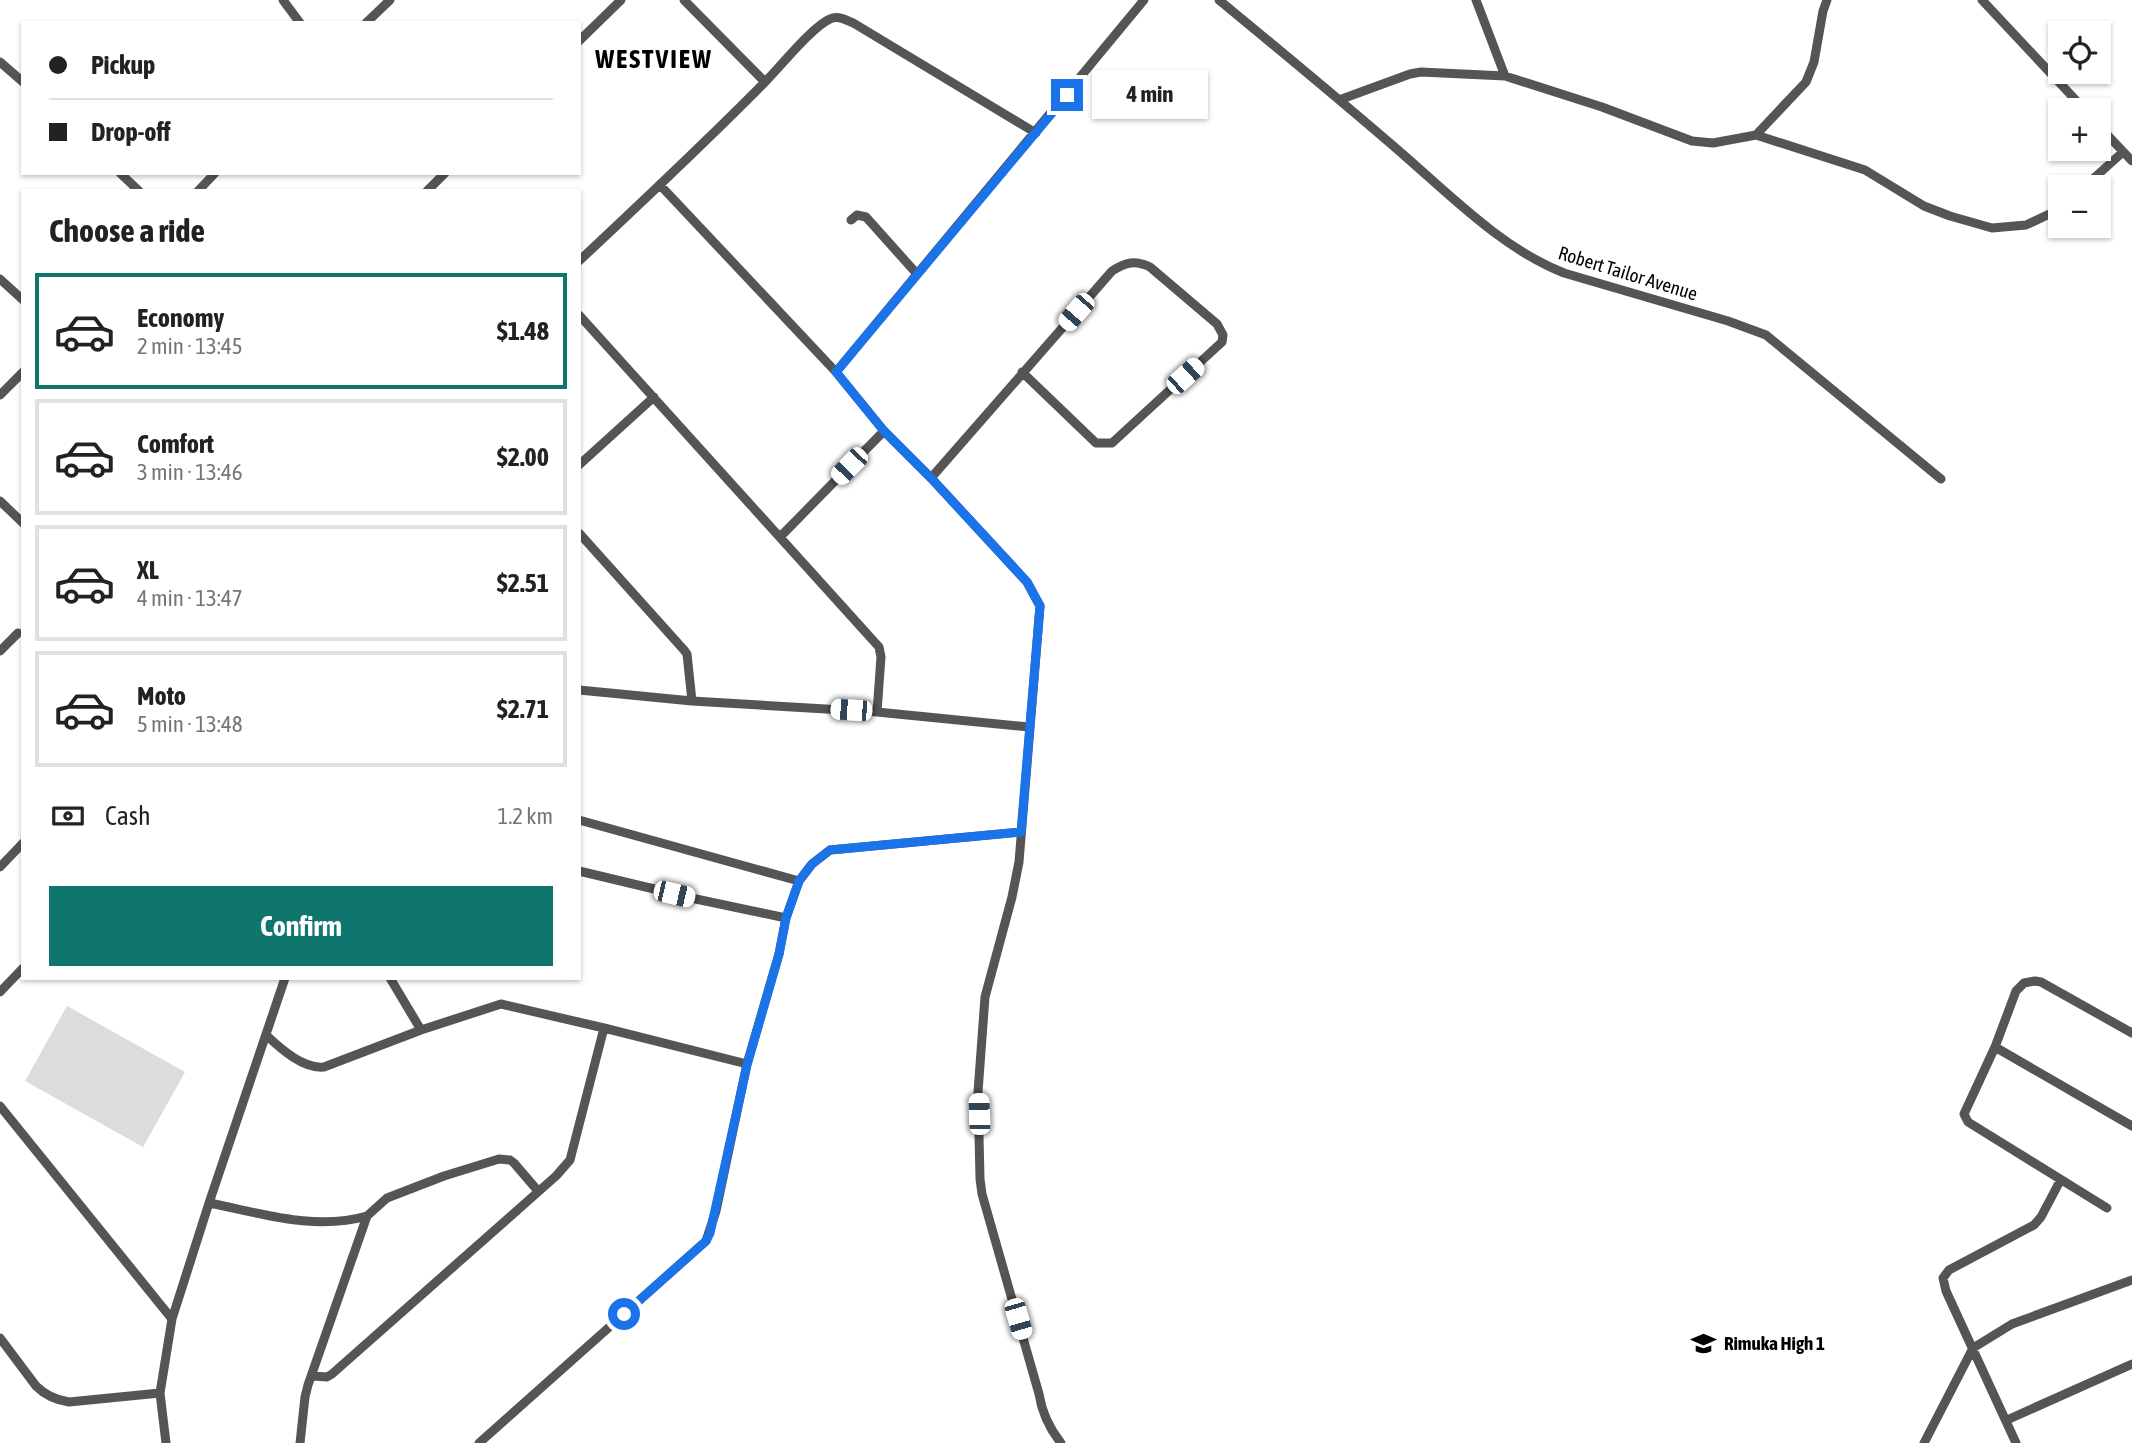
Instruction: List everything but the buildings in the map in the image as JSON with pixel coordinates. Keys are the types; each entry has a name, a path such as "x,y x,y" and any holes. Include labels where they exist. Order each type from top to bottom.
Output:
{"street":[{"path":"284,0 299,21"},
{"path":"368,21 390,0"},
{"path":"581,39 621,0"},
{"path":"684,0 765,82"},
{"path":"836,372 1144,0"},
{"name":"Robert Tailor Avenue","path":"1219,0 1465,208 1518,249 1540,263 1564,273 1728,321 1766,335 1941,479"},
{"path":"1476,0 1505,76"},
{"path":"1756,135 1806,82 1814,62 1827,0"},
{"path":"1982,0 2074,98"},
{"path":"581,259 765,82 820,24 833,17 845,19 1036,133"},
{"path":"0,62 21,80"},
{"path":"1339,100 1421,72 1505,76 1602,107 1692,141 1713,144 1756,135 1865,170 1924,206 1992,228 2026,225 2048,215"},
{"path":"2111,139 2132,161"},
{"path":"2097,175 2123,152"},
{"path":"122,175 137,189"},
{"path":"200,189 213,175"},
{"path":"429,189 443,175"},
{"path":"660,185 836,372 884,431 1027,582 1040,606 1018,862 1012,897 985,998 978,1092 980,1179 1041,1407 1051,1430 1061,1443"},
{"path":"851,220 857,215 866,217 917,274"},
{"path":"931,478 1022,373 1111,271 1125,262 1140,262 1150,267 1217,324 1223,334 1223,342 1112,443 1096,443 1022,373"},
{"path":"0,279 21,298"},
{"path":"581,317 879,647 881,657 877,712"},
{"path":"0,395 21,374"},
{"path":"581,463 654,397"},
{"path":"780,537 884,431"},
{"path":"0,502 21,521"},
{"path":"581,535 687,654 692,701"},
{"path":"0,651 18,633"},
{"path":"581,690 692,701 877,712 1029,727"},
{"path":"581,821 799,881"},
{"path":"479,1443 706,1241 716,1210 747,1065 779,954 786,918 799,881 812,864 830,850 1021,832"},
{"path":"0,867 21,846"},
{"path":"581,871 786,918"},
{"path":"0,992 21,970"},
{"path":"166,1443 160,1393 172,1319 284,980"},
{"path":"391,980 421,1030"},
{"path":"2107,1208 1965,1120 1964,1110 1994,1047 2016,991 2024,983 2041,982 2132,1033"},
{"path":"266,1035 279,1048 316,1068 324,1067 421,1030 501,1004 747,1065"},
{"path":"313,1376 327,1377 332,1374 564,1168 573,1154 604,1028"},
{"path":"1994,1047 2132,1126"},
{"path":"0,1106 172,1319"},
{"path":"209,1203 314,1223 350,1221 367,1216 387,1198 499,1159 514,1163 538,1191"},
{"path":"2016,1443 1943,1284 1945,1273 2034,1225 2060,1181"},
{"path":"300,1443 305,1397 367,1216"},
{"path":"1924,1443 1973,1348 2012,1324 2132,1280"},
{"path":"0,1338 36,1386 58,1401 160,1393"},
{"path":"2007,1420 2132,1364"}],"shaded area":[{"path":"67,1006 185,1072 143,1147 25,1081"}],"place":[{"name":"Rimuka High 1","path":"1704,1343"}],"district":[{"name":"WESTVIEW","path":"654,59"}],"route":[{"path":"624,1314 706,1241 710,1233 747,1065 779,954 786,918 799,881 812,864 830,850 1021,832 1040,606 1017,570 884,431 836,372 1067,95"}]}
